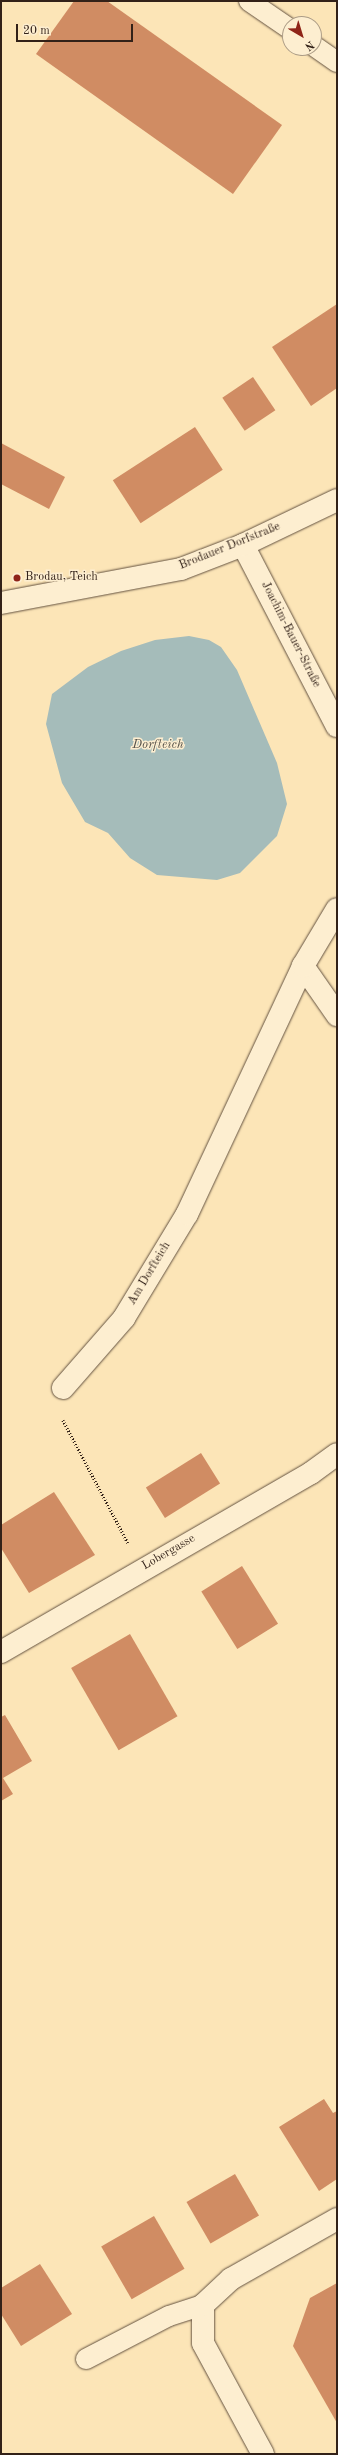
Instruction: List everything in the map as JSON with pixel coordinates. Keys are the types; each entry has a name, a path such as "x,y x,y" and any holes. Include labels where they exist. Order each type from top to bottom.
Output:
{"street":[{"name":"Brodauer Dorfstraße","path":"1,603 181,569 243,544 337,500"},
{"name":"Joachim-Bauer-Straße","path":"243,544 337,726"},
{"name":"Am Dorfteich","path":"63,1388 124,1318 187,1214 304,966 337,909"},
{"path":"304,966 337,1015"},
{"name":"Lobergasse","path":"1,1652 142,1568 311,1472 337,1454"},
{"path":"263,2454 204,2343 203,2305 231,2279 337,2219"}],"lane":[{"path":"249,1 282,24"},
{"path":"322,52 337,62"},
{"path":"86,2360 169,2316 203,2305"}],"path":[{"path":"63,1388 62,1420 142,1568"}],"water":[{"name":"Dorfteich","path":"189,636 209,640 221,647 237,670 277,763 287,804 277,836 240,873 217,880 157,875 130,858 108,833 85,822 62,783 46,724 52,694 88,667 121,651 155,640"}],"building":[{"path":"74,1 107,1 282,125 233,194 36,54"},
{"path":"337,304 337,388 311,406 272,347"},
{"path":"253,377 275,410 245,431 222,398"},
{"path":"195,427 223,470 141,523 113,480"},
{"path":"1,443 65,477 49,509 1,484"},
{"path":"201,1453 220,1484 165,1518 146,1487"},
{"path":"54,1492 95,1555 29,1593 1,1548 1,1525"},
{"path":"242,1566 278,1624 237,1649 201,1591"},
{"path":"130,1634 178,1716 119,1750 71,1668"},
{"path":"5,1715 32,1761 3,1778 13,1794 1,1801 1,1717"},
{"path":"324,2099 333,2113 337,2111 337,2179 319,2191 279,2127"},
{"path":"235,2174 259,2216 211,2244 187,2202"},
{"path":"154,2216 184,2269 132,2299 101,2246"},
{"path":"40,2264 72,2314 21,2346 1,2314 1,2288"},
{"path":"337,2283 337,2423 293,2346 310,2298"}],"place":[{"name":"Brodau, Teich","path":"17,578"}]}
